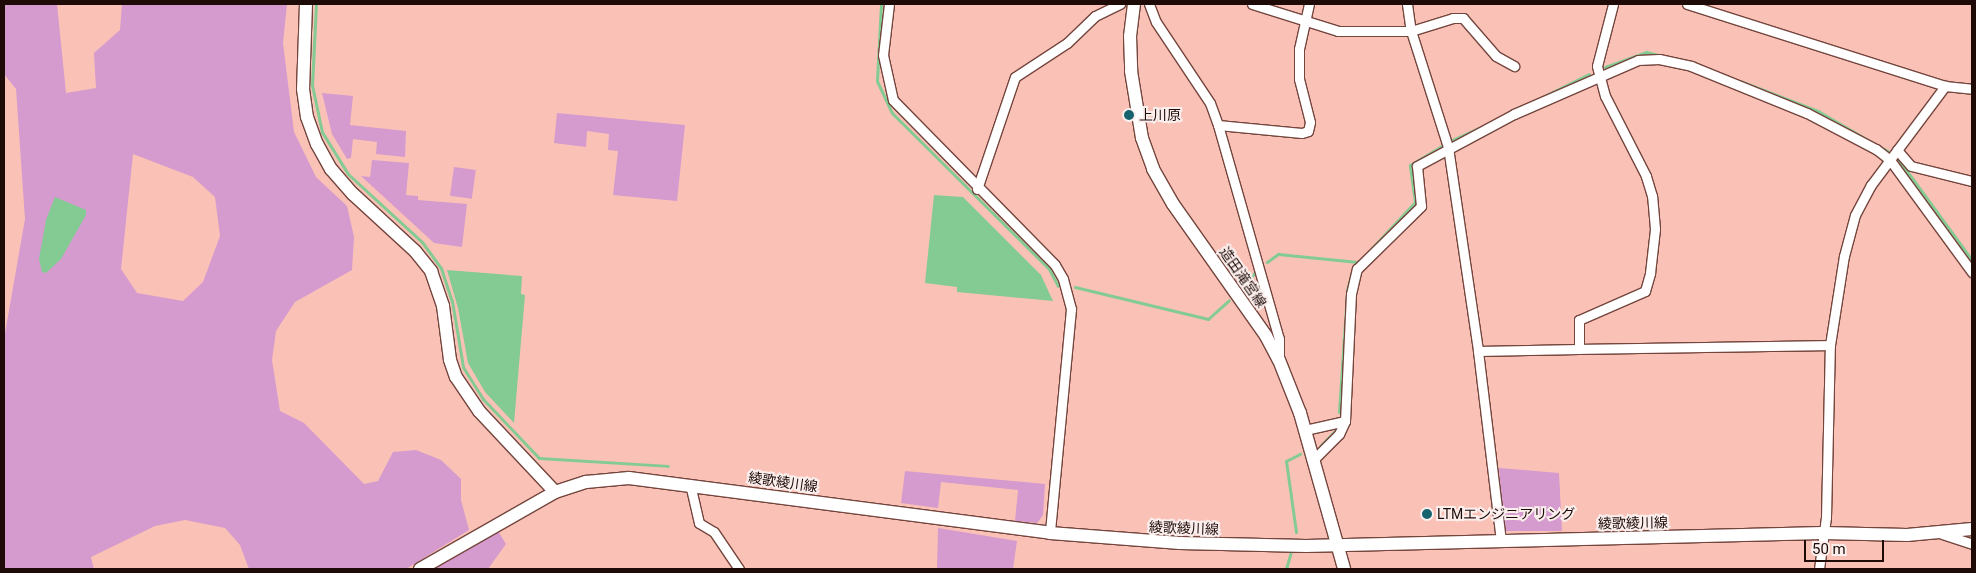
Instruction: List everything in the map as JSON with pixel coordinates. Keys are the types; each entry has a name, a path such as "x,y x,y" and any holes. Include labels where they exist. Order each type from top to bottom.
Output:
{"main road":[{"path":"306,4 303,89 307,117 317,144 331,168 353,194 409,244 431,272 443,306 450,360 456,377 479,411 555,492"},
{"name":"造田滝宮線","path":"1134,4 1130,36 1131,71 1142,138 1153,169 1173,204 1266,336 1279,360 1305,430 1344,569"},
{"name":"綾歌綾川線","path":"420,569 555,492 586,482 622,478 690,484 1050,533 1180,543 1337,544 1822,533 1942,534 1972,529"}],"street":[{"path":"889,4 883,55 893,100 977,189 1055,264 1068,295 1070,324 1050,533"},
{"path":"977,189 1015,77 1067,43 1095,16 1120,4"},
{"path":"1149,4 1156,22 1210,103 1218,125 1279,339 1279,360"},
{"path":"1252,4 1338,31 1411,31 1453,18 1463,18 1496,56 1514,66"},
{"path":"1218,125 1302,133 1308,131 1310,122 1299,79 1303,21 1308,4"},
{"path":"1407,4 1411,31 1448,147 1478,351 1501,541"},
{"path":"1579,349 1579,320 1645,291 1655,229 1652,196 1646,176 1605,96 1598,75 1598,58 1613,4"},
{"path":"1687,4 1945,86 1972,89"},
{"path":"1313,460 1340,434 1345,421 1350,294 1357,270 1420,206 1417,166 1448,147 1598,75 1638,60 1660,59 1691,66 1807,113 1876,149 1890,160 1972,272"},
{"path":"1819,569 1830,346 1844,256 1855,215 1890,160 1945,86"},
{"path":"1897,150 1911,166 1972,181"},
{"path":"1478,351 1830,346"},
{"path":"1305,430 1345,421"},
{"path":"690,484 699,522 714,532 739,569"},
{"path":"1942,534 1972,544"}],"shaded area":[{"path":"4,4 57,4 66,93 96,88 94,53 120,30 122,4 287,4 283,43 294,132 316,177 347,206 354,237 352,270 295,302 276,331 272,360 280,411 304,423 364,484 378,481 393,452 416,450 441,460 461,479 461,500 469,530 406,569 249,569 240,545 225,528 185,520 155,526 91,557 94,569 4,569 4,339 25,219 16,89 4,74","holes":["133,154 193,177 215,197 220,236 203,282 183,301 137,293 121,269"]},
{"path":"322,93 353,96 350,125 406,131 405,157 376,154 377,142 353,139 351,158 347,159 332,134"},
{"path":"557,113 685,125 677,201 613,195 618,151 608,150 609,134 587,131 586,147 554,143"},
{"path":"372,160 409,163 406,195 418,196 418,200 467,204 462,247 434,243 361,176 370,177"},
{"path":"454,167 476,170 472,199 450,196"},
{"path":"934,195 963,197 1041,275 1053,301 957,292 957,287 925,283"},
{"path":"55,197 86,210 86,215 61,259 46,273 42,272 39,259 46,220"},
{"path":"447,270 522,276 521,294 525,295 514,423 485,392 468,363 458,308"},
{"path":"1499,468 1559,473 1562,531 1504,531"},
{"path":"905,471 1045,484 1043,515 1037,523 1015,521 1018,490 941,482 938,508 901,503"},
{"path":"938,528 1017,541 1013,569 937,569"},
{"path":"498,531 506,544 488,569 434,569"}],"waterway":[{"path":"316,4 312,85 322,132 348,174 422,242 441,268 452,301 463,367 483,399 539,458 668,466"},
{"path":"881,4 877,81 892,113 1049,269 1058,286"},
{"path":"1605,67 1646,52 1693,63"},
{"path":"1536,100 1589,74"},
{"path":"1740,81 1818,111 1873,143"},
{"path":"1452,140 1485,125"},
{"path":"1372,248 1415,202 1410,165 1443,145"},
{"path":"1878,146 1888,151"},
{"path":"1898,159 1972,260"},
{"path":"1267,262 1278,254 1358,262"},
{"path":"1339,412 1347,290 1352,271 1359,261"},
{"path":"1243,287 1256,271"},
{"path":"1075,287 1208,319 1229,300"},
{"path":"1321,445 1336,430"},
{"path":"1296,532 1286,461 1300,454"},
{"path":"1286,569 1291,552"}],"place":[{"name":"上川原","path":"1129,115"},
{"name":"LTMエンジニアリング","path":"1427,514"}]}
